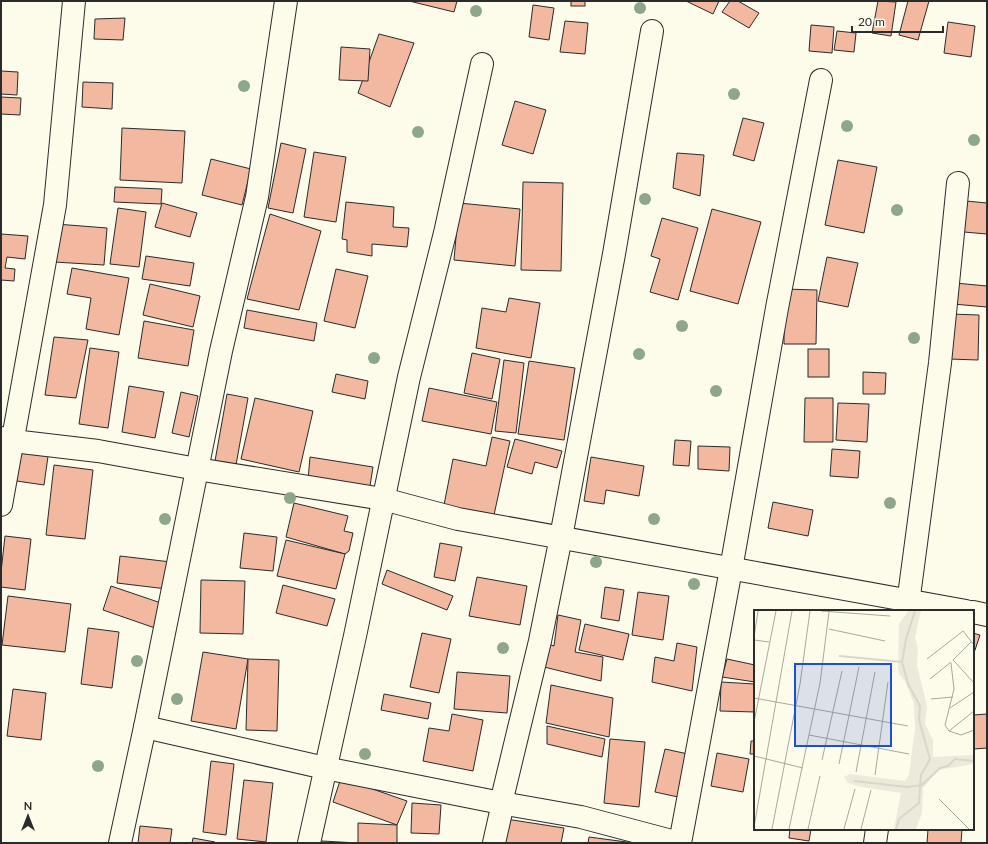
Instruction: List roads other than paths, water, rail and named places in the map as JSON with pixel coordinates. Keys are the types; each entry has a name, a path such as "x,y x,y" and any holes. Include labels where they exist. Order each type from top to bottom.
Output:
{"street":[{"path":"1,505 7,439 56,205 74,1"},
{"path":"120,843 145,728 221,350 257,197 286,1"},
{"path":"494,843 503,803 501,803 540,641 561,537 614,254 652,31"},
{"path":"309,843 355,636 409,377 445,233 482,64"},
{"path":"145,728 325,768 501,803 581,817 679,843 731,569 777,308 821,80"},
{"path":"908,606 940,362 958,183"},
{"path":"7,439 98,451 197,469 383,499 458,519 731,569 908,606 954,610"},
{"path":"974,612 987,615"},
{"path":"876,843 877,830"}]}
